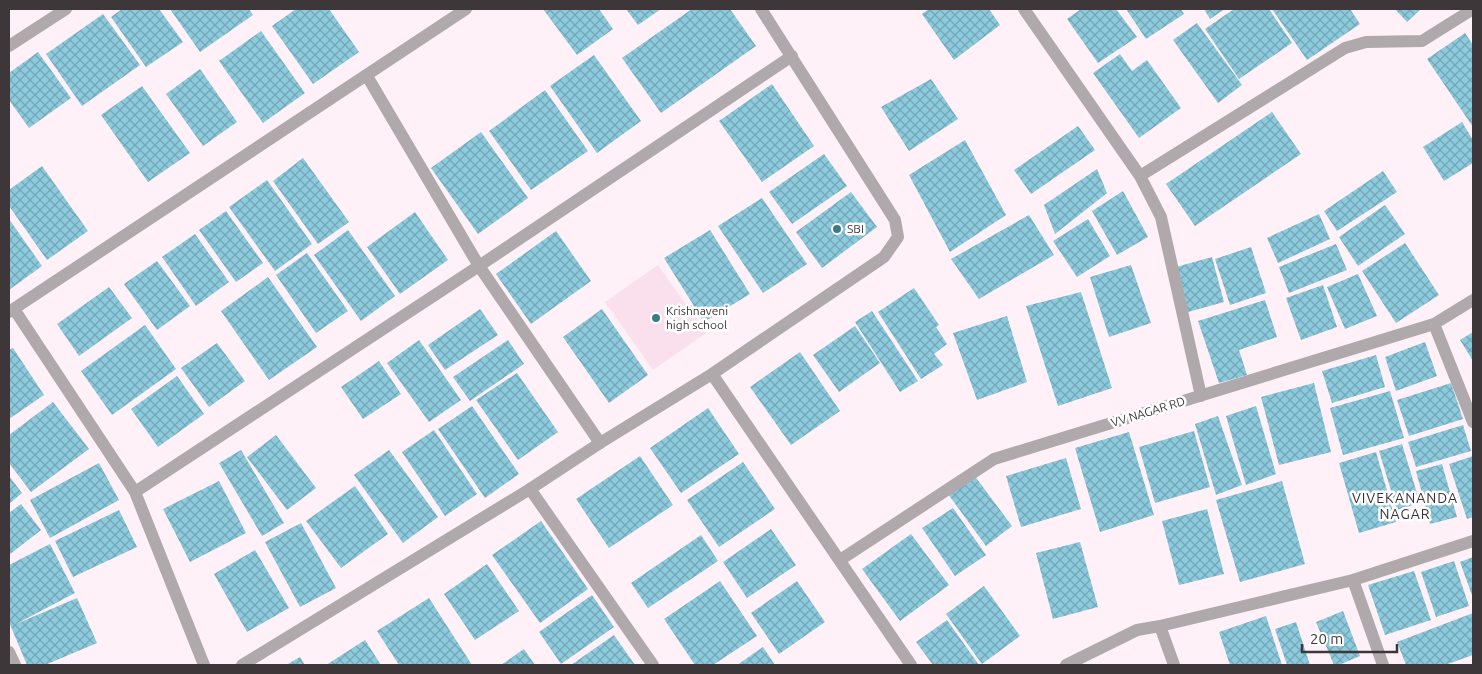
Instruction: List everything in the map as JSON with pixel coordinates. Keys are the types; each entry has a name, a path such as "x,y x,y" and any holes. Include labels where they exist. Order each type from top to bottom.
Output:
{"street":[{"path":"9,46 66,9"},
{"path":"204,665 135,492 11,311 466,9"},
{"path":"242,665 530,489 600,442 712,374 884,257 898,237 895,220 761,9"},
{"path":"1140,176 1345,48 1366,42 1422,41 1473,9"},
{"path":"1027,10 1140,176 1160,217 1201,396"},
{"path":"135,492 479,266 792,56"},
{"path":"367,76 479,266 600,442"},
{"name":"VV NAGAR RD","path":"840,560 994,459 1434,324 1473,300"},
{"path":"1434,324 1473,422"},
{"path":"712,374 911,665"},
{"path":"530,489 653,665"},
{"path":"1066,665 1137,630 1353,580 1473,541"},
{"path":"1353,580 1383,665"},
{"path":"1160,626 1174,665"},
{"path":"9,652 15,665"}],"shaded area":[{"name":"Krishnaveni high school","path":"658,265 706,333 653,370 605,302"}],"building":[{"path":"122,9 159,9 183,42 146,67 111,17"},
{"path":"170,9 249,9 253,15 200,52"},
{"path":"296,9 329,9 359,52 313,84 272,26"},
{"path":"543,9 599,9 613,29 577,55"},
{"path":"626,9 661,9 638,25"},
{"path":"692,9 730,9 756,46 661,113 622,58"},
{"path":"929,9 989,9 1000,25 954,60 922,14"},
{"path":"1081,9 1116,9 1137,37 1098,63 1067,19"},
{"path":"1126,9 1181,9 1184,14 1146,39"},
{"path":"1204,9 1225,9 1210,19"},
{"path":"1234,9 1269,9 1292,43 1239,79 1205,29"},
{"path":"1272,9 1350,9 1360,24 1307,60"},
{"path":"1395,9 1421,9 1407,22"},
{"path":"103,14 140,65 82,106 46,54"},
{"path":"1197,23 1242,85 1218,103 1173,40"},
{"path":"261,31 305,93 263,123 219,61"},
{"path":"1465,33 1473,45 1473,127 1427,59"},
{"path":"38,52 71,98 29,128 9,100 9,73"},
{"path":"1120,54 1132,71 1147,60 1181,108 1139,138 1093,73"},
{"path":"594,55 641,121 597,153 550,86"},
{"path":"200,69 237,122 203,146 166,94"},
{"path":"931,79 958,119 909,151 881,107"},
{"path":"772,84 814,146 762,182 719,121"},
{"path":"142,86 190,153 148,182 101,115"},
{"path":"545,90 588,151 531,190 489,131"},
{"path":"1272,112 1301,154 1195,226 1166,184"},
{"path":"1462,122 1473,140 1473,163 1444,181 1423,147"},
{"path":"1078,126 1095,150 1031,194 1014,170"},
{"path":"481,132 528,198 478,234 431,168"},
{"path":"965,140 1006,215 950,252 909,175"},
{"path":"824,154 847,186 792,224 769,192"},
{"path":"303,158 349,222 318,244 273,181"},
{"path":"42,166 88,231 47,260 9,206 9,190"},
{"path":"1097,169 1107,193 1055,234 1044,205"},
{"path":"1383,171 1397,192 1337,231 1324,211"},
{"path":"267,180 312,244 275,271 229,207"},
{"path":"1123,191 1148,237 1117,255 1092,211"},
{"name":"SBI","path":"851,192 877,227 822,268 796,232"},
{"path":"762,198 807,264 763,293 718,226"},
{"path":"1385,205 1405,234 1358,266 1339,237"},
{"path":"226,211 263,263 236,282 199,230"},
{"path":"415,212 448,260 400,294 367,247"},
{"path":"1319,214 1330,239 1278,263 1267,238"},
{"path":"1029,215 1054,255 979,299 951,259"},
{"path":"9,219 42,266 9,290"},
{"path":"1088,219 1110,256 1077,277 1053,241"},
{"path":"348,230 395,296 361,321 314,255"},
{"path":"710,230 750,294 704,322 664,258"},
{"path":"556,231 591,281 531,324 496,274"},
{"path":"195,234 229,282 196,306 162,257"},
{"path":"1405,243 1439,295 1396,323 1362,271"},
{"path":"1336,244 1347,270 1289,293 1279,267"},
{"path":"1251,247 1266,293 1230,305 1215,259"},
{"path":"307,253 348,311 316,333 276,275"},
{"path":"1212,257 1224,302 1188,312 1176,267"},
{"path":"157,261 190,306 157,330 124,284"},
{"path":"1131,265 1151,323 1109,337 1090,277"},
{"path":"1358,274 1377,316 1345,329 1327,287"},
{"path":"268,277 317,347 269,380 221,311"},
{"path":"1323,285 1337,327 1301,340 1286,298"},
{"path":"109,287 132,318 79,356 57,324"},
{"path":"914,288 939,325 936,327 947,344 934,354 943,365 921,379 878,312"},
{"path":"1081,292 1112,388 1058,406 1026,306"},
{"path":"1265,300 1277,337 1239,350 1247,375 1219,383 1198,321"},
{"path":"480,309 498,335 445,370 428,345"},
{"path":"602,309 648,375 609,403 563,337"},
{"path":"872,311 918,381 900,392 855,322"},
{"path":"1007,316 1027,382 977,400 953,333"},
{"path":"145,325 176,369 112,415 81,371"},
{"path":"855,326 880,363 839,392 813,355"},
{"path":"1473,332 1473,361 1460,340"},
{"path":"419,340 461,400 429,422 387,363"},
{"path":"508,340 524,364 470,401 453,377"},
{"path":"1425,342 1437,376 1396,391 1385,357"},
{"path":"217,343 245,381 209,407 181,368"},
{"path":"13,348 44,395 9,419 9,350"},
{"path":"800,352 840,411 791,445 750,387"},
{"path":"1376,355 1385,387 1332,403 1322,371"},
{"path":"379,361 401,394 363,419 341,387"},
{"path":"517,373 558,432 518,460 476,400"},
{"path":"177,376 204,414 158,447 131,409"},
{"path":"1314,383 1331,452 1279,465 1261,397"},
{"path":"1451,383 1463,419 1409,436 1397,400"},
{"path":"1390,391 1404,438 1343,455 1330,408"},
{"path":"53,402 89,449 31,492 9,463 9,435"},
{"path":"472,406 519,474 485,498 438,429"},
{"path":"1256,406 1276,474 1246,485 1226,416"},
{"path":"708,408 739,454 681,493 650,448"},
{"path":"1218,416 1242,485 1216,495 1195,424"},
{"path":"1463,425 1471,451 1416,467 1408,442"},
{"path":"434,430 477,494 445,516 402,452"},
{"path":"1194,431 1210,487 1155,503 1139,447"},
{"path":"1129,432 1154,515 1100,532 1075,448"},
{"path":"276,435 316,488 287,510 247,457"},
{"path":"1402,444 1420,503 1397,510 1379,451"},
{"path":"241,450 284,523 262,536 219,463"},
{"path":"389,450 438,517 403,543 354,475"},
{"path":"1376,452 1396,522 1359,533 1339,463"},
{"path":"640,456 673,505 609,548 576,499"},
{"path":"1473,456 1473,517 1467,519 1449,464"},
{"path":"1066,458 1081,509 1021,527 1006,476"},
{"path":"743,462 775,509 719,547 687,500"},
{"path":"99,463 119,500 50,538 30,500"},
{"path":"1442,464 1457,517 1430,524 1416,471"},
{"path":"974,475 1012,526 986,546 948,494"},
{"path":"9,476 22,493 9,504"},
{"path":"219,481 246,533 190,562 163,509"},
{"path":"1282,481 1305,564 1240,582 1216,500"},
{"path":"355,486 388,534 341,568 306,521"},
{"path":"21,504 41,530 9,555 9,513"},
{"path":"953,508 986,555 955,576 922,528"},
{"path":"1207,509 1224,574 1179,585 1162,521"},
{"path":"119,510 137,547 73,577 55,541"},
{"path":"541,521 588,589 540,623 492,555"},
{"path":"301,523 336,588 300,607 265,542"},
{"path":"771,529 796,565 747,598 723,562"},
{"path":"911,534 949,585 900,621 862,569"},
{"path":"701,535 718,561 648,608 631,583"},
{"path":"1080,542 1098,607 1053,619 1036,553"},
{"path":"50,544 75,593 16,624 77,598 97,643 45,665 27,665 9,622 9,565"},
{"path":"255,550 289,608 247,632 214,574"},
{"path":"1473,557 1473,598 1460,562"},
{"path":"1454,561 1469,606 1436,617 1421,572"},
{"path":"487,564 519,611 475,640 444,594"},
{"path":"1414,571 1431,620 1385,635 1368,585"},
{"path":"720,581 757,636 713,665 695,665 664,619"},
{"path":"797,581 825,622 779,654 751,613"},
{"path":"984,586 1020,636 982,664 946,614"},
{"path":"592,595 614,627 561,664 539,632"},
{"path":"429,598 472,665 399,665 377,631"},
{"path":"1343,611 1360,656 1339,665 1334,665 1316,622"},
{"path":"1473,613 1473,655 1445,665 1406,665 1397,642"},
{"path":"1266,616 1282,665 1230,665 1219,632"},
{"path":"947,620 979,665 933,665 916,642"},
{"path":"1296,622 1310,665 1287,665 1275,629"},
{"path":"614,635 635,665 571,665"},
{"path":"365,640 381,665 326,665"},
{"path":"763,647 775,665 737,665"},
{"path":"524,649 535,665 501,665"},
{"path":"300,657 305,665 286,665"}],"place":[{"name":"SBI","path":"837,229"},
{"name":"Krishnaveni high school","path":"656,318"}],"district":[{"name":"VIVEKANANDA NAGAR","path":"1405,506"}]}
